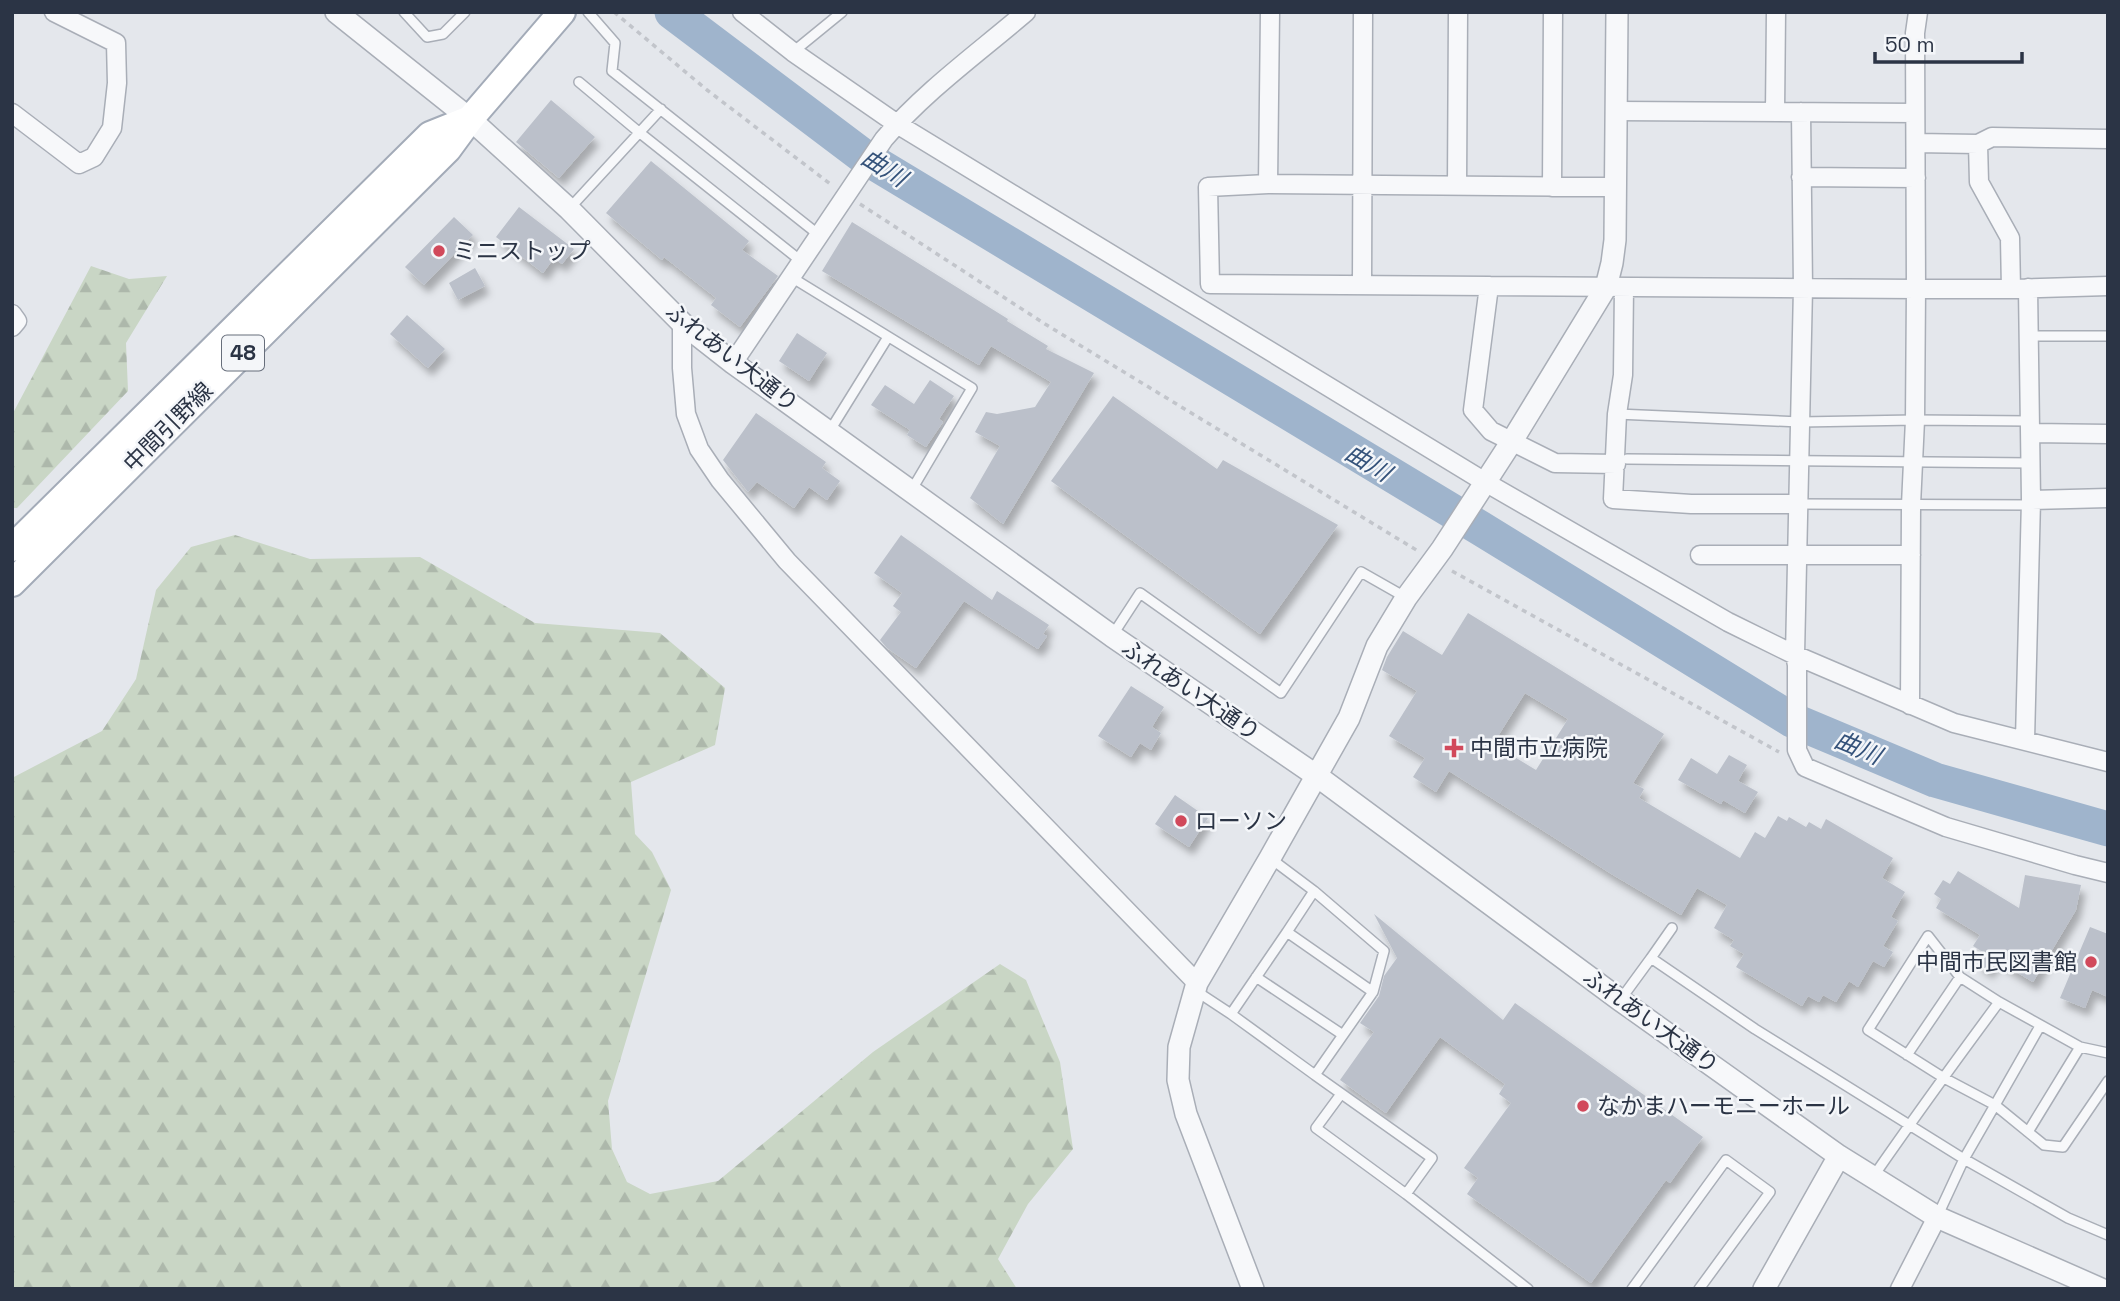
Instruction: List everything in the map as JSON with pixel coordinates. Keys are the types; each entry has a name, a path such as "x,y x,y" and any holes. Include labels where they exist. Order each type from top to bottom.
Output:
{"main road":[{"name":"中間引野線","path":"12,583 448,149 562,12"},
{"name":"中間引野線","path":"12,548 430,135 470,120"}],"street":[{"path":"12,113 79,164 94,157 112,128 117,83 116,43 54,12"},
{"name":"ふれあい大通り","path":"336,12 470,120 569,209 682,323 733,363 1112,636 1317,776 1620,1000 1839,1156 1937,1217 2101,1289"},
{"path":"743,12 793,52 897,124 1481,488 1796,660 1954,723 2108,762"},
{"path":"733,363 884,139 897,124 1026,12"},
{"path":"1268,184 1270,12"},
{"path":"1362,285 1363,12"},
{"path":"1457,186 1458,12"},
{"path":"1552,187 1553,12"},
{"path":"1617,12 1615,240 1612,262 1623,375 1617,414 1622,461 1614,499 1691,504 1798,505"},
{"path":"1775,112 1776,12"},
{"path":"1910,705 1916,289 1915,33 1918,12"},
{"path":"1617,111 1915,113"},
{"path":"1801,112 1803,289 1798,461 1797,750 1805,766 1946,827 2108,873"},
{"path":"1916,143 1978,144 1992,137 2108,139"},
{"path":"1978,144 1979,182 2010,238 2029,336 2031,503 2025,740"},
{"path":"1801,177 1916,178"},
{"path":"1616,187 1268,184 1208,187 1210,284 1803,289 2020,289 2108,286"},
{"path":"1489,286 1473,411 1491,430 1555,463 1622,461"},
{"path":"1253,1289 1186,1114 1178,1080 1179,1047 1196,987 1349,718 1377,646 1406,598 1615,287"},
{"path":"12,314 18,321 12,327"},
{"path":"682,323 682,368 687,414 699,449 720,480 787,561 1196,987"},
{"path":"2030,427 2108,434"},
{"path":"2031,503 2108,498"},
{"path":"1700,555 1911,555"},
{"path":"1764,1289 1839,1156"},
{"path":"1900,1289 1937,1217"}],"lane":[{"path":"404,12 427,37 443,34 466,12"},
{"path":"587,12 615,43 612,71 819,235"},
{"path":"793,52 842,12"},
{"path":"579,82 802,261"},
{"path":"569,209 661,109"},
{"path":"791,277 972,388 911,491"},
{"path":"2029,336 2108,336"},
{"path":"829,432 888,337"},
{"path":"1617,414 1800,422 1915,420 2030,427"},
{"path":"1622,461 2031,463"},
{"path":"1798,505 2031,503"},
{"path":"1112,636 1140,593 1282,693 1361,572 1406,598"},
{"path":"1270,858 1314,891 1384,951 1373,992 1315,1075"},
{"path":"1231,1014 1314,891"},
{"path":"1620,1000 1672,928"},
{"path":"1287,932 1373,992"},
{"path":"2108,1053 2080,1046 2040,1026 1960,977 1928,936 1868,1030 1944,1078 1995,1105 2044,1145 2063,1147 2108,1081"},
{"path":"1651,958 1755,1030 1964,1159 2068,1218 2108,1235"},
{"path":"1256,977 1343,1035"},
{"path":"1908,1055 1960,977"},
{"path":"1196,987 1432,1158 1406,1194"},
{"path":"1873,1177 1999,1002"},
{"path":"1937,1217 1964,1159 2040,1026"},
{"path":"2028,1132 2080,1046"},
{"path":"1341,1094 1316,1128 1528,1289"},
{"path":"1632,1289 1726,1160 1770,1192 1699,1289"}],"path":[{"path":"614,12 707,90 846,195 1045,324 1805,766"}],"green space":[{"path":"91,266 129,279 167,276 126,343 128,391 17,508 12,508 12,415"},
{"path":"235,535 310,559 420,557 535,623 660,633 725,688 715,745 631,782 635,834 652,852 671,890 608,1101 612,1149 627,1182 650,1194 718,1181 873,1052 1000,964 1026,980 1060,1062 1073,1149 1028,1204 998,1259 1017,1289 12,1289 12,778 102,731 136,679 156,590 191,547"}],"building":[{"path":"551,100 595,137 559,178 516,142"},
{"path":"651,161 749,241 742,250 778,276 740,327 711,305 716,298 664,257 662,260 606,213"},
{"path":"519,207 574,249 562,264 554,258 543,273 496,237"},
{"name":"ミニストップ","path":"454,217 473,235 424,285 405,267"},
{"path":"852,222 1008,319 1007,321 1048,346 1046,349 1094,373 1003,524 970,498 1000,446 975,432 986,412 997,414 1035,407 1051,382 991,346 979,365 822,271"},
{"path":"475,268 485,286 458,300 449,283"},
{"path":"407,315 445,349 428,368 390,334"},
{"path":"797,333 827,353 809,381 779,361"},
{"path":"930,380 954,396 939,419 943,422 926,447 907,435 910,430 871,405 885,385 914,404"},
{"path":"1113,396 1217,469 1223,460 1338,525 1260,634 1051,481"},
{"path":"756,413 826,462 822,468 840,481 827,500 809,487 794,508 757,482 748,492 723,460"},
{"path":"901,535 992,600 997,591 1049,625 1043,634 1047,636 1038,649 964,601 916,668 887,648 880,640 901,612 893,606 902,593 874,573"},
{"path":"1468,613 1664,734 1633,783 1644,789 1639,798 1740,858 1755,832 1765,838 1778,816 1787,821 1789,817 1806,827 1809,822 1821,829 1826,819 1893,858 1882,878 1905,892 1891,917 1898,921 1883,946 1893,952 1884,967 1873,961 1858,987 1849,981 1836,1002 1823,995 1819,1002 1808,996 1802,1006 1736,967 1744,954 1730,946 1734,940 1714,928 1727,905 1697,888 1681,915 1449,771 1436,792 1413,777 1425,758 1389,736 1417,691 1382,670 1403,631 1442,655","holes":["1525,693 1568,719 1536,770 1493,744"]},
{"path":"1131,686 1164,707 1152,727 1161,733 1151,750 1140,743 1131,757 1098,736"},
{"path":"1729,755 1747,765 1738,781 1758,792 1745,813 1723,800 1721,804 1678,780 1691,758 1717,774"},
{"name":"ローソン","path":"1175,795 1208,818 1189,847 1155,824"},
{"path":"1958,871 2019,908 2025,875 2081,885 2076,910 2033,982 1996,960 1989,971 1977,963 1983,952 1973,946 1980,935 1936,908 1941,899 1934,894 1943,880 1950,884"},
{"name":"なかまハーモニーホール","path":"1374,914 1503,1020 1515,1003 1703,1137 1670,1183 1666,1180 1591,1283 1467,1194 1478,1178 1464,1168 1511,1103 1499,1094 1505,1084 1440,1037 1386,1113 1340,1080 1374,1032 1360,1023 1379,996 1384,976 1397,958"},
{"name":"中間市民図書館","path":"2090,927 2108,934 2108,997 2092,990 2085,1008 2060,998"}],"waterway":[{"name":"曲川","path":"672,12 863,156 1480,528 1792,720 1935,780 2108,829"}],"place":[{"name":"ミニストップ","path":"439,251"},
{"name":"中間市立病院","path":"1454,748"},
{"name":"ローソン","path":"1181,821"},
{"name":"中間市民図書館","path":"2091,962"},
{"name":"なかまハーモニーホール","path":"1583,1106"}]}
